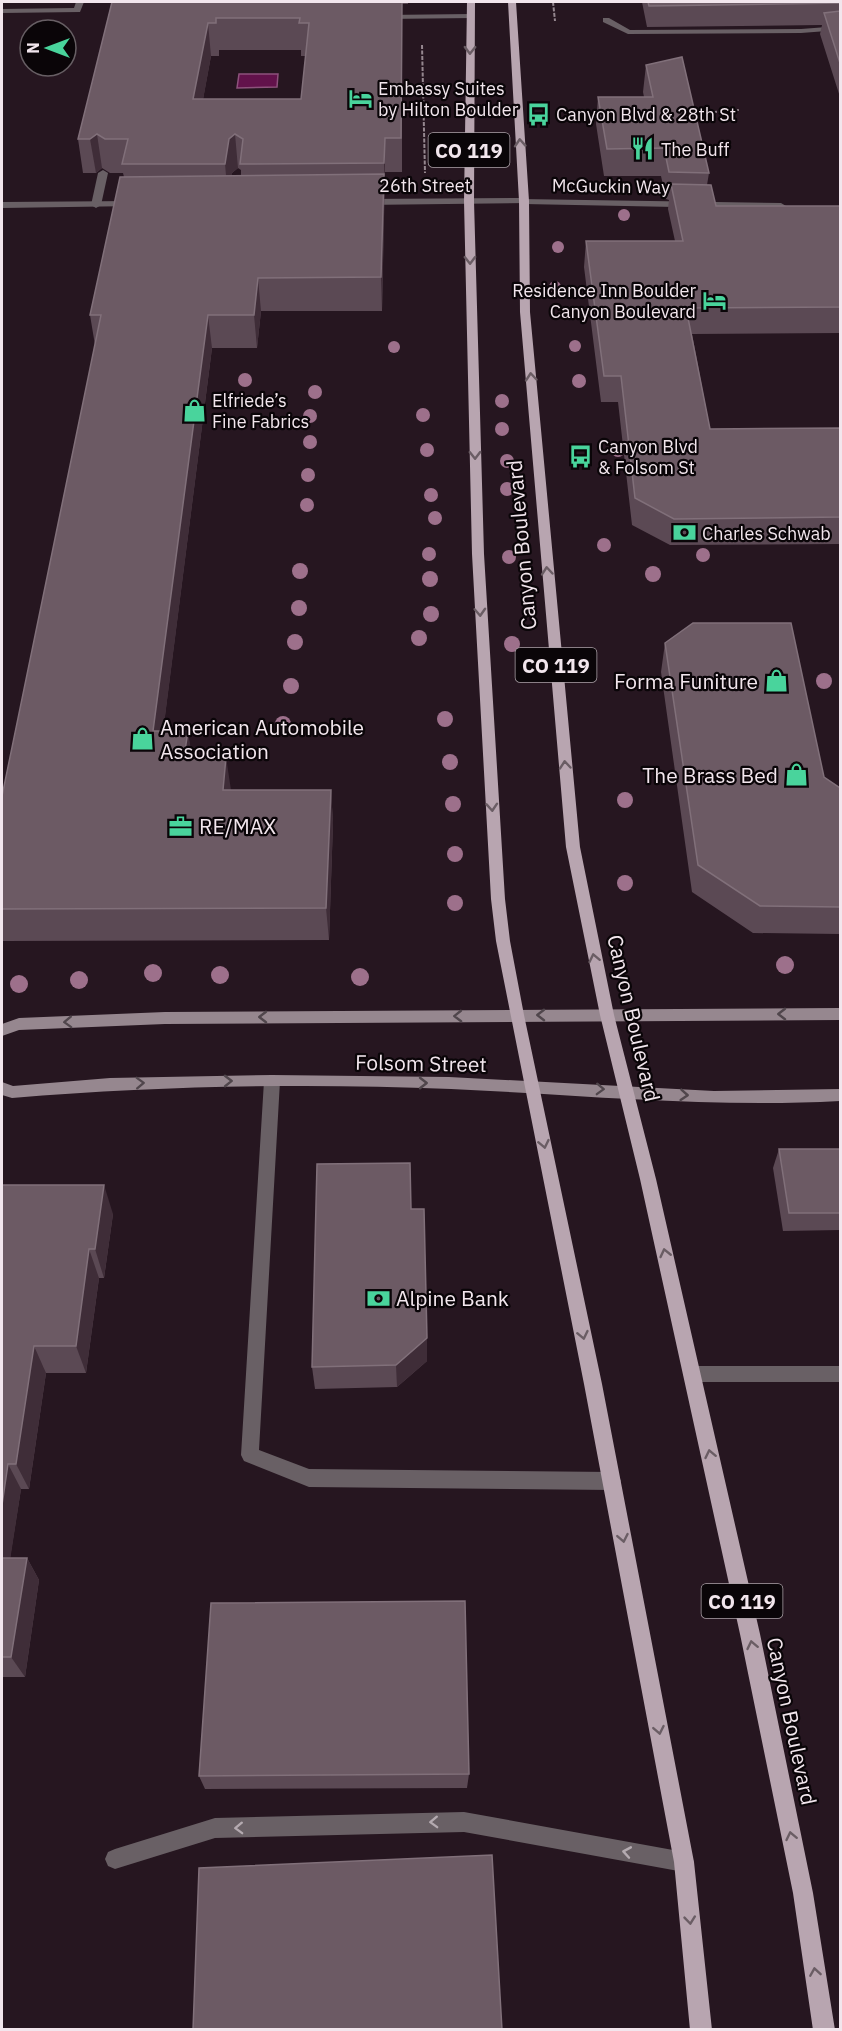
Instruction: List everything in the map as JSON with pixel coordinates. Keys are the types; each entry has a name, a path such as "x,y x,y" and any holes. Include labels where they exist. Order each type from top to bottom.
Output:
{"main road":[{"name":"Canyon Boulevard","path":"471,2 469,201 482,659 498,899 517,1016 612,1480 684,1862 701,2030"},
{"name":"Canyon Boulevard","path":"512,2 524,201 525,312 573,847 607,1015 692,1374 750,1634 803,1893 824,2030"},
{"path":"2,1030 19,1024 165,1018 840,1014"},
{"name":"Folsom Street","path":"2,1088 12,1092 110,1084 272,1081 626,1090 714,1097 840,1095"}],"street":[{"path":"2,10 77,10 80,2"},
{"path":"376,17 471,16"},
{"path":"606,20 628,32 801,31 840,28"},
{"path":"96,204 103,173"},
{"name":"26th Street","path":"351,202 524,201"},
{"name":"McGuckin Way","path":"524,201 794,207"},
{"path":"2,205 142,204"},
{"path":"272,1081 250,1455 309,1478 612,1480"},
{"path":"692,1374 840,1374"},
{"path":"115,1859 215,1828 464,1822 684,1862"}],"path":[{"path":"553,2 555,21"},
{"path":"422,16 425,180"},
{"path":"681,114 739,110"},
{"path":"579,113 609,114"}],"shaded area":[{"path":"239,74 278,74 277,87 237,88"}],"building":[{"name":"Embassy Suites by Hilton Boulder","path":"112,2 402,2 401,138 385,138 384,163 240,164 243,139 235,134 229,139 225,164 122,164 128,139 105,139 97,134 90,139 78,139","holes":["216,18 300,18 299,23 309,23 301,99 193,99 208,23 216,23"]},
{"path":"648,2 840,2 840,3 649,6"},
{"path":"840,11 840,63 824,13"},
{"path":"682,57 709,173 669,172 664,148 607,149 598,97 653,97 646,65"},
{"path":"384,174 381,277 258,278 254,315 208,315 153,731 188,731 184,757 226,757 223,790 331,790 326,908 2,909 2,796 101,315 90,315 120,177"},
{"path":"671,184 711,185 716,206 840,206 840,307 686,308 710,429 840,428 840,517 674,519 635,498 621,376 604,376 586,241 683,241"},
{"path":"693,623 791,623 824,777 840,788 840,907 760,906 698,865 665,643"},
{"path":"779,1149 840,1149 840,1213 789,1213"},
{"path":"410,1163 411,1209 424,1209 427,1338 396,1365 312,1367 317,1164"},
{"path":"2,1185 104,1185 95,1249 89,1249 76,1346 34,1346 16,1464 8,1464 2,1505"},
{"path":"2,1558 27,1558 11,1657 2,1657"},
{"path":"465,1601 469,1774 199,1776 211,1603"},
{"path":"492,1855 502,2030 193,2030 199,1868"}],"place":[{"name":"Embassy Suites by Hilton Boulder","path":"360,98"},
{"name":"Canyon Blvd & 28th St","path":"538,114"},
{"name":"The Buff","path":"643,149"},
{"name":"Residence Inn Boulder Canyon Boulevard","path":"714,300"},
{"name":"Elfriede’s Fine Fabrics","path":"194,410"},
{"name":"Canyon Blvd & Folsom St","path":"580,456"},
{"name":"Charles Schwab","path":"684,533"},
{"name":"Forma Funiture","path":"776,681"},
{"name":"American Automobile Association","path":"142,739"},
{"name":"The Brass Bed","path":"796,775"},
{"name":"RE/MAX","path":"181,826"},
{"name":"Alpine Bank","path":"378,1298"}]}
